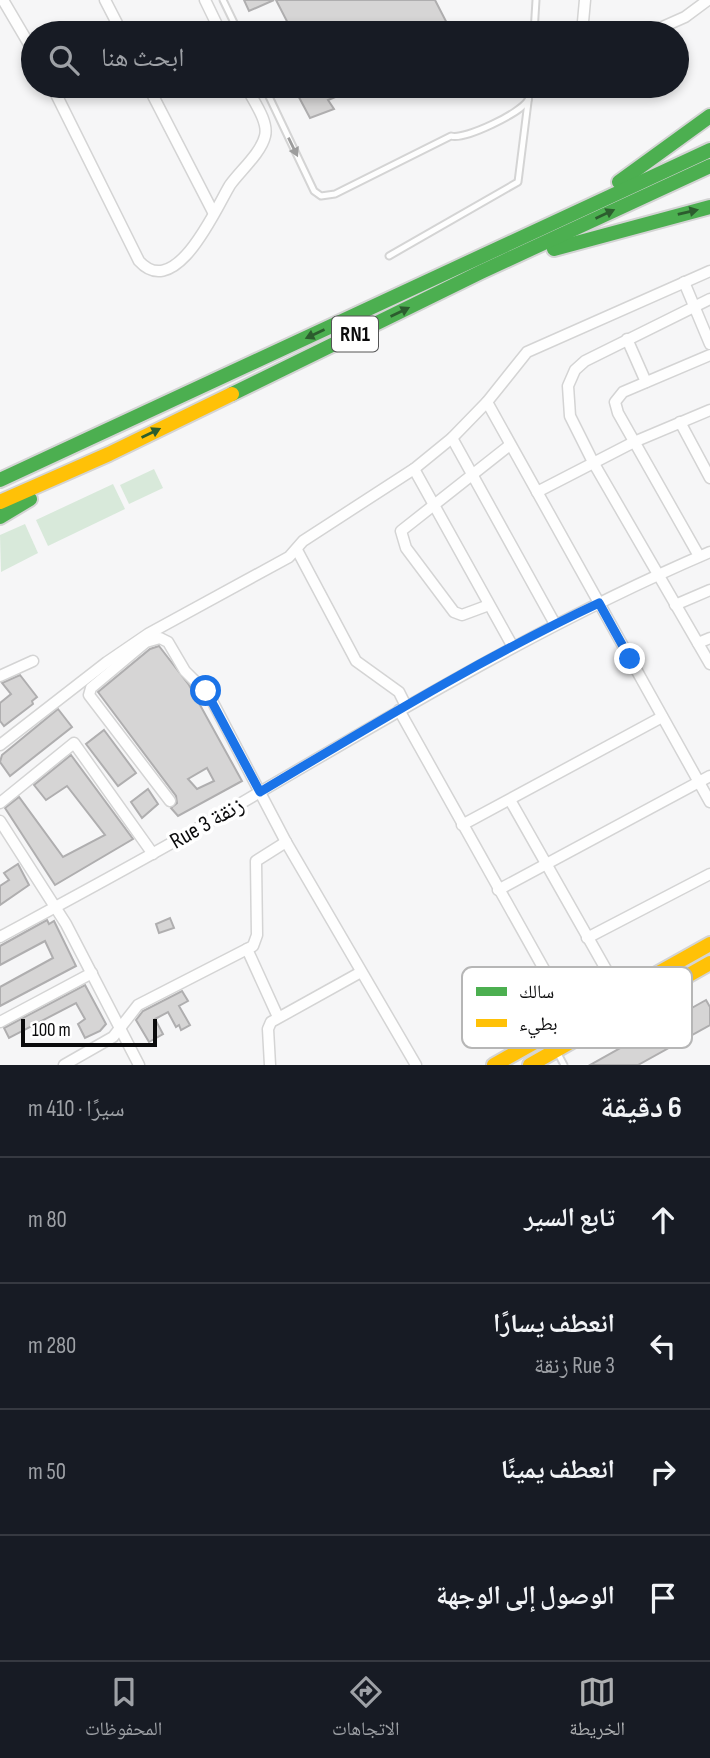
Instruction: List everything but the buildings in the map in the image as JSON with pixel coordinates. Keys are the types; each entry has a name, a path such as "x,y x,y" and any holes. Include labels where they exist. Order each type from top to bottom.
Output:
{"main road":[{"path":"480,265 644,166 710,116"},
{"name":"RN1","path":"0,502 109,454 710,150"},
{"name":"RN1","path":"0,479 480,265 710,166"},
{"path":"480,265 710,207"},
{"path":"0,517 109,454"},
{"path":"669,967 710,944"},
{"path":"692,973 710,963"},
{"path":"494,1065 525,1048"},
{"path":"530,1065 560,1048"}],"street":[{"path":"4,0 21,30"},
{"path":"105,0 116,21"},
{"path":"205,0 215,21"},
{"path":"583,21 585,0"},
{"path":"676,21 708,0"},
{"path":"58,98 142,264 166,268 186,256 203,235 213,212 265,137 264,124 252,98"},
{"path":"154,98 213,212"},
{"path":"0,745 107,662 148,634 259,575 297,550 303,541 414,469 452,438 487,402 527,352 710,271"},
{"path":"684,282 710,344"},
{"path":"710,299 627,339 579,366 568,386 570,416 593,462 710,664"},
{"path":"627,339 646,383"},
{"path":"699,556 618,413 615,402 620,394 710,355"},
{"path":"487,402 710,802"},
{"path":"537,492 634,442 710,410"},
{"path":"680,422 706,463 710,478"},
{"path":"452,438 555,624"},
{"path":"489,605 469,614 457,614 402,542 403,526 473,477 510,445"},
{"path":"414,469 513,647"},
{"path":"297,550 356,661 399,692 403,708 462,825 542,967"},
{"name":"Rue 3 زنقة","path":"0,937 153,854 403,708 555,624 710,552"},
{"path":"675,605 710,590"},
{"path":"170,801 89,695 92,688 146,642 160,638 167,642 185,671 209,695 286,842 416,1065"},
{"path":"698,643 710,638"},
{"path":"0,676 33,661"},
{"path":"462,825 662,717"},
{"path":"0,803 74,743 153,854"},
{"path":"498,890 710,776"},
{"path":"510,800 604,967"},
{"path":"0,821 56,907 139,1065"},
{"path":"64,1065 122,1030 127,1016 138,1005 253,946 257,938 256,861 286,842"},
{"path":"587,938 710,874"},
{"path":"247,949 278,1017"},
{"path":"270,1065 268,1029 278,1017 361,972"},
{"path":"0,1022 92,973"}],"lane":[{"path":"223,0 233,21"},
{"path":"535,21 536,0"},
{"path":"270,98 316,194 335,194 451,136 462,137 520,110 528,100"},
{"path":"390,256 518,182 528,100"},
{"path":"556,1050 564,1065"}],"green space":[{"path":"154,469 163,488 129,504 120,485"},
{"path":"113,484 125,509 48,546 36,520"},
{"path":"25,524 38,553 1,572 0,535"}],"traffic: fast":[{"path":"619,182 710,116"},
{"path":"0,480 710,150"},
{"path":"232,394 481,272 710,166"},
{"path":"554,249 710,207"},
{"path":"0,517 30,499"}],"traffic: slow":[{"path":"0,502 109,454 232,394"},
{"path":"669,967 710,944"},
{"path":"692,973 710,963"},
{"path":"494,1065 524,1048"},
{"path":"530,1065 560,1048"}],"route":[{"path":"206,691 260,792 406,706 555,624 599,603 630,659"}]}
